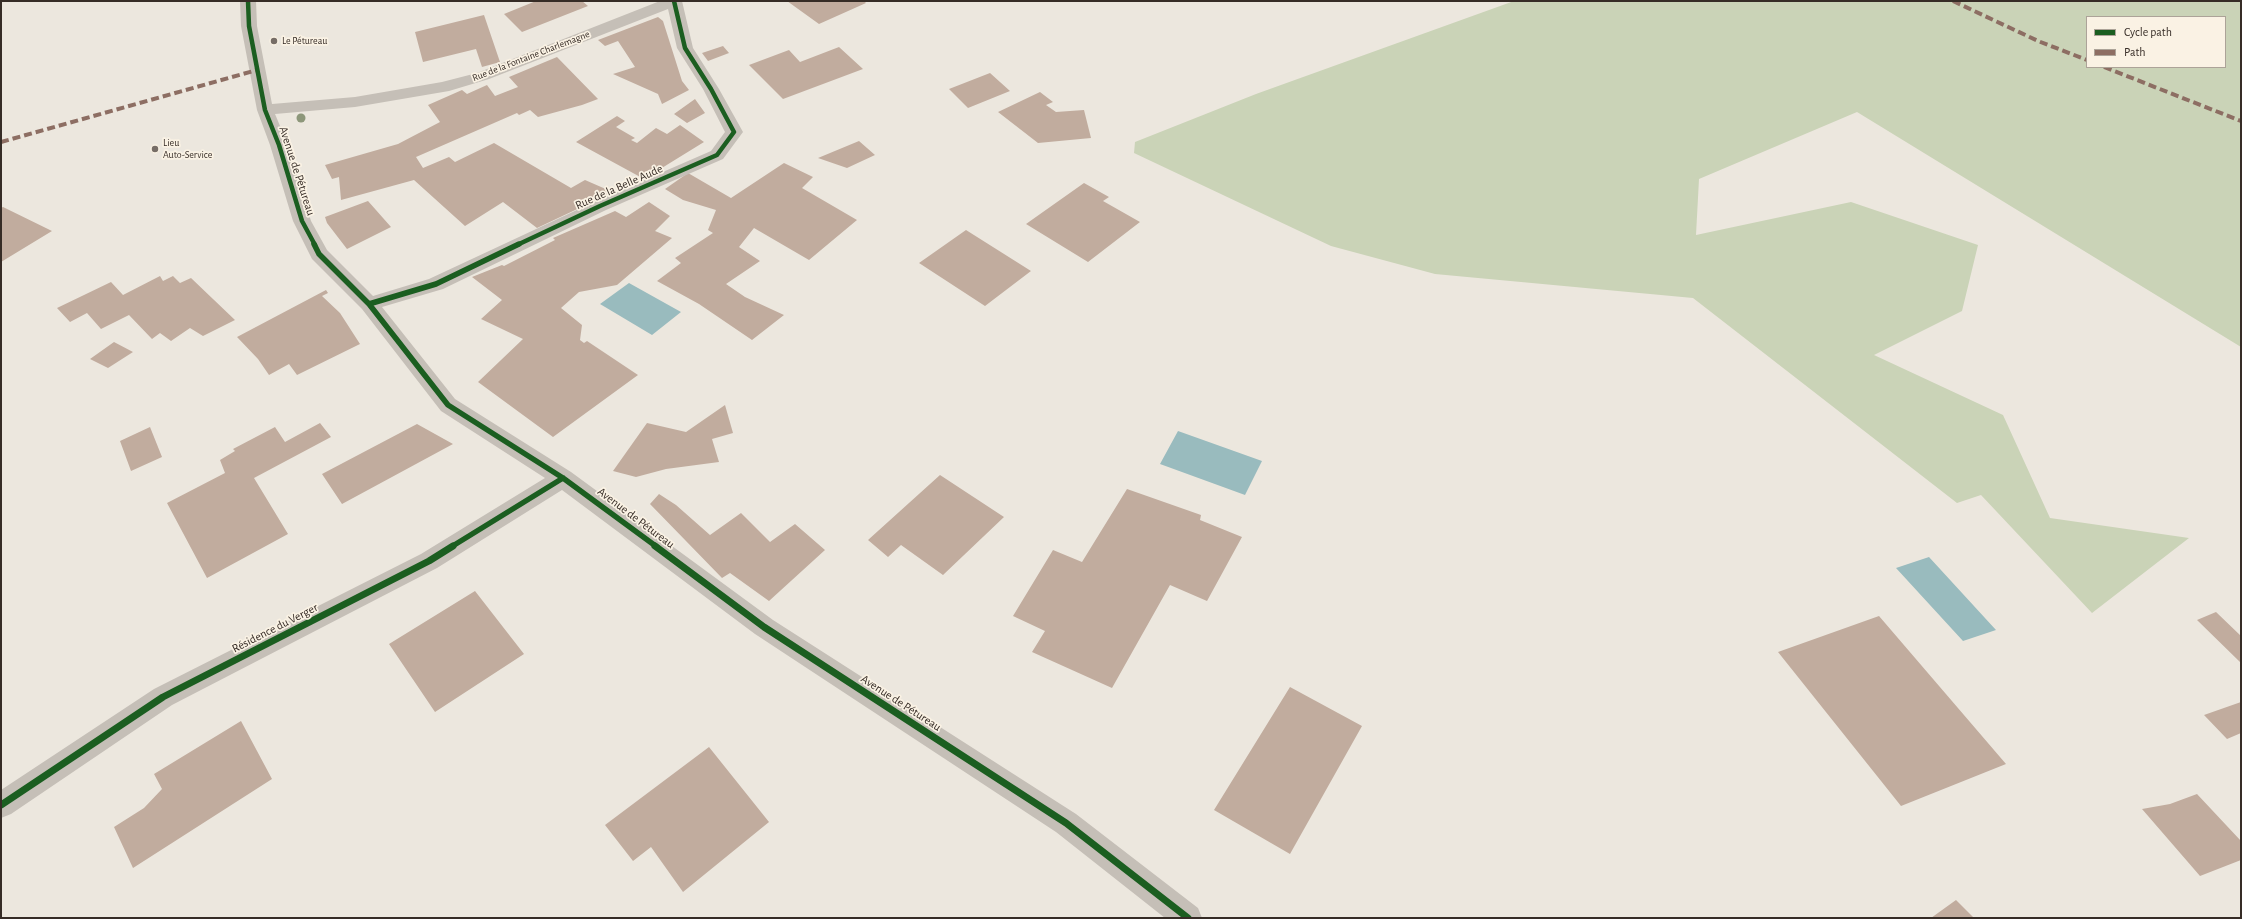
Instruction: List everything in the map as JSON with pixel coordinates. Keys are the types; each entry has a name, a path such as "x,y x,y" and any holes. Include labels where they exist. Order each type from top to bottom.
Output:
{"street":[{"name":"Avenue de Pétureau","path":"248,1 249,26 265,110 279,145 302,222 319,254 369,304 448,405 563,478 764,627 1066,823 1188,918"},
{"name":"Rue de la Fontaine Charlemagne","path":"265,110 355,102 443,87 483,76 674,1"},
{"name":"Rue de la Belle Aude","path":"369,304 436,284 600,206 717,155 734,132 711,89 685,48 674,1"},
{"name":"Résidence du Verger","path":"1,805 163,697 429,561 563,478"}],"green space":[{"path":"1514,1 2241,1 2241,347 1857,112 1699,179 1696,235 1851,202 1978,245 1962,311 1874,355 2003,415 2050,518 2189,538 2092,613 1981,495 1957,503 1693,298 1435,274 1331,246 1134,153 1135,142 1256,94"}],"water":[{"path":"629,283 681,312 652,335 600,304"},
{"path":"1178,431 1262,461 1245,495 1160,464"},
{"path":"1929,557 1996,630 1963,641 1896,568"}],"building":[{"path":"536,1 582,1 588,6 522,32 504,14"},
{"path":"787,1 864,1 866,3 819,24"},
{"path":"484,15 500,62 482,67 476,49 423,62 415,32"},
{"path":"658,17 663,21 682,81 689,90 662,104 658,94 613,74 635,67 618,41 605,46 598,40"},
{"path":"723,46 729,53 708,61 702,53"},
{"path":"839,47 863,69 783,99 749,65 789,50 800,62"},
{"path":"557,57 598,99 538,117 530,110 519,115 517,113 416,157 423,168 449,157 455,162 494,143 571,188 585,180 608,190 607,195 537,228 503,202 465,226 414,180 341,200 339,177 332,179 325,165 398,144 440,122 428,105 462,90 467,94 487,85 495,96 518,87 509,77"},
{"path":"990,73 1010,91 968,108 949,89"},
{"path":"1040,92 1053,102 1046,105 1056,112 1084,110 1091,138 1038,143 998,112"},
{"path":"695,99 705,113 687,123 674,114"},
{"path":"617,116 625,121 616,127 635,138 631,140 637,143 656,128 667,134 680,125 704,142 644,179 576,142"},
{"path":"859,141 875,155 847,168 818,158"},
{"path":"784,163 813,177 802,188 857,220 809,260 754,228 739,247 760,261 726,284 745,297 784,315 752,340 699,304 657,281 681,263 675,258 713,233 708,230 716,210 683,200 665,189 688,173 731,198"},
{"path":"1084,183 1109,197 1103,201 1140,222 1088,262 1026,224"},
{"path":"368,201 391,227 347,249 327,223 325,217"},
{"path":"649,202 670,216 655,231 672,238 617,285 579,292 561,308 582,325 580,340 584,343 587,341 638,375 553,437 478,382 523,339 481,319 502,300 472,277 502,265 504,266 555,240 553,238 615,211 626,217"},
{"path":"3,207 52,231 1,262 1,208"},
{"path":"966,230 1031,271 985,306 919,263"},
{"path":"160,276 163,281 173,276 180,283 191,278 235,320 203,336 190,328 171,341 160,333 152,339 129,315 101,329 87,313 70,322 57,308 111,282 123,295"},
{"path":"326,290 328,293 322,296 340,313 360,344 297,375 289,364 269,375 258,359 237,337"},
{"path":"114,342 133,352 108,368 90,359"},
{"path":"725,405 733,433 712,439 719,462 666,469 636,477 613,471 647,423 686,432"},
{"path":"320,423 331,437 254,478 288,534 207,578 167,503 225,473 220,460 235,451 233,449 275,427 285,442"},
{"path":"417,424 453,444 342,504 322,474"},
{"path":"150,427 162,457 131,471 120,441"},
{"path":"940,475 1004,517 943,575 901,545 888,557 868,540"},
{"path":"1127,489 1201,515 1200,520 1242,537 1207,601 1170,585 1112,688 1032,652 1045,631 1013,616 1053,550 1082,562"},
{"path":"659,494 676,505 710,535 741,513 770,542 795,524 825,550 769,601 730,573 722,578 650,504"},
{"path":"475,591 524,654 435,712 389,644"},
{"path":"2216,612 2241,636 2241,663 2197,620"},
{"path":"1879,616 2006,764 1901,806 1778,652"},
{"path":"1290,687 1362,726 1290,854 1214,810"},
{"path":"2241,702 2241,733 2227,739 2204,715"},
{"path":"241,721 272,779 133,868 114,827 144,808 162,789 154,774"},
{"path":"709,747 769,822 683,892 651,847 633,861 605,825"},
{"path":"2197,794 2241,841 2241,860 2200,876 2142,809 2170,804"},
{"path":"1956,900 1974,918 1931,918"}],"marked path":[{"path":"1953,1 2038,41 2086,60"},
{"path":"2107,68 2241,121"},
{"path":"1,142 257,70"}],"cycle path":[{"path":"248,1 249,26 265,110 279,145 302,221 319,254 369,304 448,405 563,478 764,627 1066,823 1188,918"},
{"path":"369,304 436,284 600,206 717,155 734,132 711,89 685,48 674,1"},
{"path":"1,805 163,697 429,561 563,478"}],"place":[{"name":"Le Pétureau","path":"274,41"},
{"name":"Lieu Auto-Service","path":"155,149"}]}
